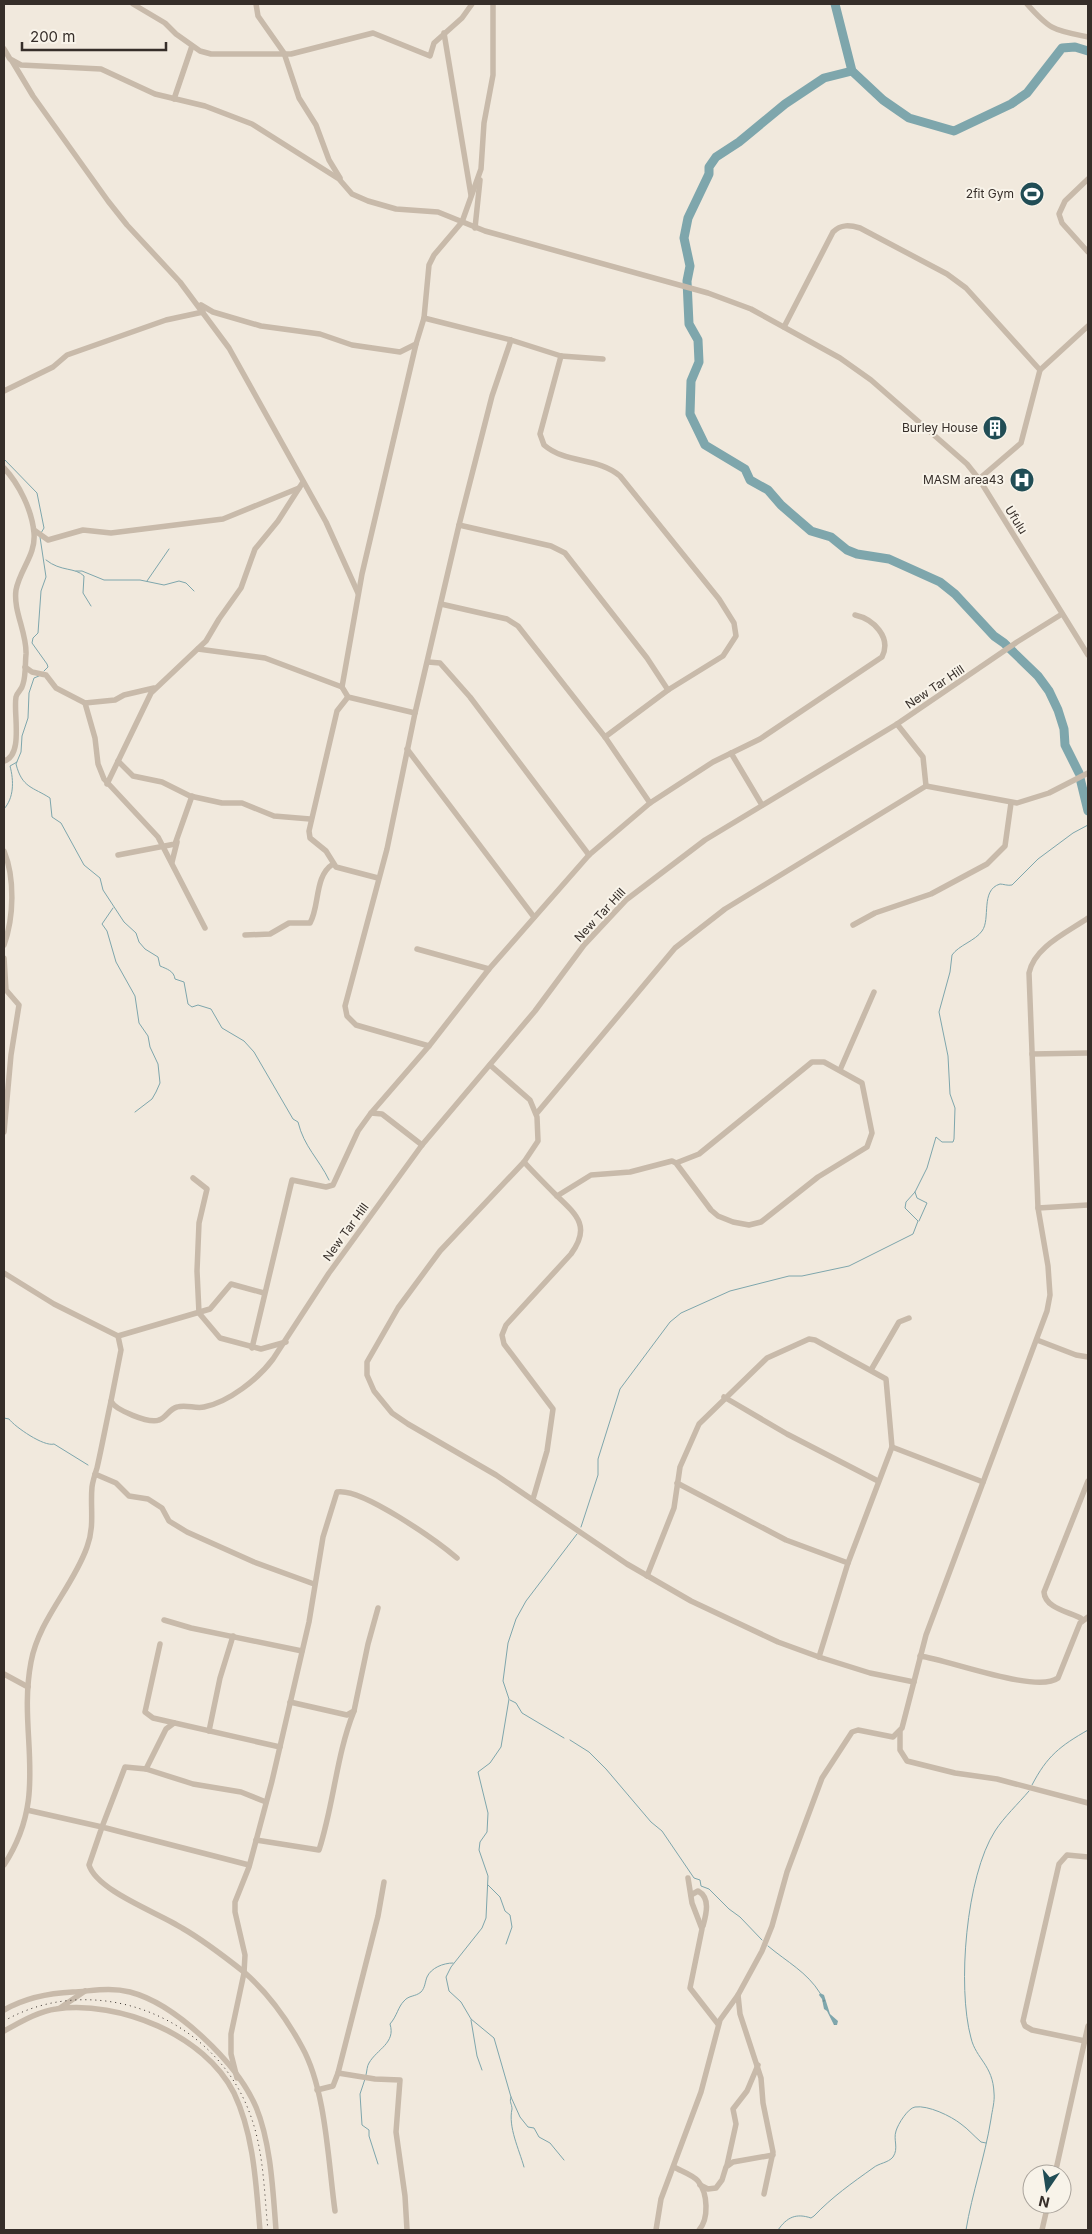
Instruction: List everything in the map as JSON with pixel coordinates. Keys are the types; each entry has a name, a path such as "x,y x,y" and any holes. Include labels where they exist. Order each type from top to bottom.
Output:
{"street":[{"path":"133,4 165,23 192,46 211,54 284,52 291,54 309,51 328,43 376,34 430,56 434,43 462,18 472,4"},
{"path":"256,4 258,16 284,52 299,98 316,125 329,160 342,182"},
{"path":"475,228 482,164 484,123 493,75 493,4"},
{"path":"1027,4 1050,27 1088,37"},
{"path":"444,33 471,197"},
{"path":"174,99 192,46"},
{"path":"4,49 34,96 108,202 195,300 229,348 327,524 358,593"},
{"path":"10,59 29,66 101,70 154,94 205,106 252,124 342,182"},
{"path":"342,687 358,593 416,344 424,318 429,265 434,255 462,222 482,164"},
{"path":"1088,179 1065,201 1059,214 1062,223 1088,252"},
{"name":"Ufulu","path":"342,182 352,194 376,204 396,209 438,212 475,228 708,293 750,309 840,358 871,380 954,452 978,479 1088,655"},
{"path":"784,327 833,232 841,226 856,226 920,259 962,284 1040,370"},
{"path":"195,300 208,310 256,325 320,334 352,345 400,352 416,344"},
{"path":"4,391 53,367 68,355 166,320 203,312"},
{"path":"424,318 511,340 561,356 603,359"},
{"path":"978,479 1015,449 1024,439 1040,370 1088,326"},
{"path":"429,1046 356,1024 346,1016 345,1006 387,848 407,749 459,525 492,396 511,340"},
{"path":"561,356 540,434 544,446 562,456 608,467 620,476 715,595 734,623 736,631 735,640 723,656 668,690 605,737"},
{"path":"4,468 25,500 34,530 31,555 22,572 16,592 26,653 23,686 16,695 16,738 12,756 4,761"},
{"path":"107,784 154,688 206,641 241,588 255,549 303,482"},
{"path":"34,530 48,540 83,530 111,534 223,519 299,488"},
{"path":"459,525 551,546 566,553 647,658 668,690"},
{"path":"441,604 513,622 605,737 650,803"},
{"name":"New Tar Hill","path":"111,1401 117,1409 151,1421 158,1421 175,1407 202,1408 215,1403 243,1386 273,1359 286,1342 329,1273 422,1145 535,1011 584,945 626,900 688,851 897,724 1017,642 1062,614"},
{"path":"252,1348 292,1180 326,1187 333,1185 358,1131 371,1113 429,1046 489,969 589,855 650,803 731,753 760,739 882,657 886,644 881,632 869,620 855,615"},
{"path":"198,649 264,658 342,687 348,697 415,714"},
{"path":"428,662 440,663 470,697 589,855"},
{"path":"25,667 32,672 46,676 56,688 85,703 115,700 124,695 154,688"},
{"path":"348,697 337,711 324,773 310,820 310,838 326,851 333,864 345,870 378,878"},
{"path":"85,703 95,738 98,764 107,784 148,824 165,848 205,928"},
{"path":"897,724 922,757 926,786"},
{"path":"407,749 534,917"},
{"path":"731,753 762,805"},
{"path":"118,760 133,776 162,782 192,796 222,803 242,803 274,816 310,820"},
{"path":"537,1114 686,937 758,888 926,786 954,790 1011,804 1049,793 1088,773"},
{"path":"172,862 192,796"},
{"path":"853,925 875,913 931,894 987,864 1005,846 1011,804"},
{"path":"118,855 165,848 178,841"},
{"path":"4,851 10,873 11,921 4,944"},
{"path":"244,935 270,934 289,923 310,923 319,887 328,869 333,864"},
{"path":"1088,918 1044,950 1032,962 1029,977 1038,1208 1050,1295 1047,1311 926,1635 900,1732 900,1750 908,1761 955,1773 1011,1782 1044,1793 1088,1803"},
{"path":"416,950 489,969"},
{"path":"4,958 6,990 19,1005 11,1055 4,1132"},
{"path":"840,1070 874,992"},
{"path":"1032,1054 1088,1053"},
{"path":"557,1196 592,1175 630,1172 672,1161 676,1163 711,1210 718,1216 745,1224 761,1222 800,1190 857,1154 869,1143 872,1133 862,1083 820,1061 812,1062 699,1154 676,1163"},
{"path":"490,1065 526,1095 537,1114 540,1130 538,1141 524,1162 440,1252 414,1284 371,1353 366,1368 374,1391 392,1413 533,1500 598,1546 646,1576 702,1607 778,1642 819,1657 870,1673 914,1682"},
{"path":"371,1113 382,1114 422,1145"},
{"path":"524,1162 574,1211 581,1231 578,1244 506,1325 502,1335 504,1344 553,1409 547,1452 533,1500"},
{"path":"193,1178 207,1189 199,1223 197,1271 199,1313 220,1338 252,1348 266,1349 286,1342"},
{"path":"1038,1208 1088,1205"},
{"path":"4,1274 54,1304 118,1336 199,1313 213,1306 231,1284 264,1293"},
{"path":"872,1370 899,1322 909,1318"},
{"path":"4,1865 17,1839 27,1810 32,1778 28,1687 31,1662 38,1639 79,1564 90,1539 93,1513 92,1488 121,1350 118,1336"},
{"path":"646,1576 674,1508 677,1483 692,1437 699,1424 724,1397 767,1358 809,1339 815,1340 884,1377 887,1382 892,1447 848,1562 819,1657"},
{"path":"1037,1340 1076,1356 1088,1357"},
{"path":"724,1397 787,1434 878,1481"},
{"path":"892,1447 983,1482"},
{"path":"95,1474 116,1483 129,1496 148,1499 162,1508 169,1521 181,1529 254,1562 314,1584"},
{"path":"920,1656 952,1662 994,1675 1047,1684 1058,1678 1085,1618 1049,1603 1044,1597 1044,1592 1088,1482"},
{"path":"677,1483 786,1540 848,1562"},
{"path":"237,2078 231,2054 231,2034 244,1973 245,1955 235,1912 235,1902 250,1864 280,1747 302,1651 323,1537 337,1492 345,1490 352,1492 420,1530 457,1558"},
{"path":"256,1840 320,1850 327,1826 333,1787 354,1711 368,1644 378,1608"},
{"path":"164,1620 191,1628 302,1651"},
{"path":"209,1731 220,1678 233,1636"},
{"path":"160,1644 144,1712 153,1718 280,1747"},
{"path":"4,1674 28,1687"},
{"path":"290,1702 347,1715 354,1711"},
{"path":"146,1768 166,1729 174,1723"},
{"path":"656,2230 661,2198 700,2092 718,2024 738,1995 765,1945 787,1872 825,1771 852,1732 858,1730 893,1737 900,1732"},
{"path":"266,1802 241,1792 193,1784 146,1768 125,1766 89,1865 91,1871 104,1885 183,1928 244,1973 264,1993 301,2045 311,2065 317,2090 336,2210"},
{"path":"27,1810 250,1864"},
{"path":"1085,2041 1032,2030 1025,2026 1023,2021 1059,1864 1067,1854 1088,1857"},
{"path":"688,1878 702,1929"},
{"path":"317,2090 333,2086 338,2073 378,1916 384,1882"},
{"path":"691,1894 698,1891 704,1897 706,1910 690,1988 718,2024"},
{"path":"4,2010 35,1997 105,1988 130,1992 168,2009 201,2036 247,2089 256,2108 266,2138 276,2230"},
{"path":"4,2030 44,2012 68,2004 85,1991"},
{"path":"738,1995 740,2014 758,2065 773,2155 764,2194"},
{"path":"58,2008 110,2010 135,2018 188,2042 213,2063 233,2092 247,2130 260,2230"},
{"path":"1057,2164 1088,2026"},
{"path":"700,2185 708,2189 716,2188 722,2180 736,2124 732,2109 747,2091 758,2065"},
{"path":"338,2073 375,2079 400,2080 396,2132 407,2230"},
{"path":"727,2165 773,2155"},
{"path":"674,2167 698,2181 700,2185 707,2218 699,2230"},
{"path":"1042,2230 1046,2214"}],"water":[{"path":"820,1993 824,1995 830,2014 838,2021 837,2025 834,2025 824,2009"}],"waterway":[{"path":"835,4 852,71 883,100 909,118 954,131 1011,104 1027,93 1062,48 1075,47 1088,51"},
{"path":"852,71 824,78 785,104 739,142 716,157 709,167 709,174 688,218 684,238 690,266 687,281 689,324 698,340 699,362 691,381 690,414 705,445 745,469 750,480 768,490 781,505 811,531 831,537 847,550 857,554 889,559 940,582 955,594 994,636 1004,643 1038,676 1049,691 1064,729 1065,745 1079,773"},
{"path":"4,459 37,493 44,528 41,533"},
{"path":"40,537 46,577 41,591 38,633 33,638 32,643 47,664 48,667 44,671"},
{"path":"147,581 169,549"},
{"path":"46,560 57,566 76,571 84,576 83,593 91,606"},
{"path":"76,571 82,571 104,580 140,580 164,585 179,581 186,583 194,591"},
{"path":"39,676 34,678 29,693 28,718 22,736 21,752 16,764 21,778 29,786 50,798 52,817 61,823 84,865 100,878 103,890 124,922 136,933 139,942 145,949 158,957 160,966 172,972 175,979 184,982 188,1004 192,1007 198,1005 211,1009 222,1028 244,1041 254,1052 293,1119 298,1122 304,1139 329,1180"},
{"path":"4,809 10,800 12,789 10,766 17,762"},
{"path":"1080,778 1088,811"},
{"path":"581,1527 598,1475 598,1459 620,1389 670,1322 681,1313 730,1291 789,1276 802,1276 849,1266 913,1234 918,1221 905,1208 906,1202 915,1192 927,1168 936,1137 942,1142 953,1142 954,1139 955,1108 950,1094 948,1056 939,1012 950,972 952,955 982,931 985,926 988,898 994,887 1000,884 1012,885 1038,859 1073,833 1088,825"},
{"path":"113,908 102,924 107,931 116,962 135,996 139,1023 148,1036 150,1047 158,1064 160,1083 156,1092 152,1099 135,1112"},
{"path":"915,1192 917,1198 927,1203 919,1221"},
{"path":"4,1418 9,1419 37,1440 54,1444 88,1465"},
{"path":"564,2160 550,2143 539,2137 534,2128 528,2127 520,2117 511,2097 494,2038 471,2019 461,2002 449,1991 446,1977 451,1967 482,1928 486,1918 488,1876 479,1850 480,1842 487,1832 488,1813 478,1772 490,1763 501,1747 509,1699 503,1681 508,1643 516,1619 526,1601 577,1534"},
{"path":"510,1700 516,1703 522,1713 564,1738"},
{"path":"1032,1785 1043,1766 1055,1753 1088,1730"},
{"path":"570,1740 589,1752 651,1822 662,1831 694,1878 700,1880 701,1886 709,1889 762,1940"},
{"path":"966,2230 988,2133 994,2096 991,2076 973,2045 967,2016 965,1962 971,1903 977,1875 985,1851 995,1831 1029,1791"},
{"path":"488,1885 500,1897 505,1911 510,1915 512,1927 506,1944"},
{"path":"768,1946 803,1973 820,1993"},
{"path":"366,2075 367,2067 372,2058 388,2041 391,2031 390,2024 402,2003 421,1992 427,1977 434,1969 441,1965 453,1963"},
{"path":"471,2020 477,2056 482,2070"},
{"path":"365,2079 360,2094 362,2125 369,2130 369,2136 378,2164"},
{"path":"511,2097 511,2123 524,2167"},
{"path":"778,2230 792,2217 811,2218 857,2179 875,2166 891,2159 896,2150 895,2134 897,2128 912,2108 933,2109 957,2121 981,2142 986,2143"}],"railway":[{"path":"4,2021 39,2006 76,2000 113,2002 148,2012 181,2028 210,2051 233,2080 250,2114 261,2157 268,2230"}],"place":[{"name":"2fit Gym","path":"1032,194"},
{"name":"Burley House","path":"995,428"},
{"name":"MASM area43","path":"1022,480"}]}
